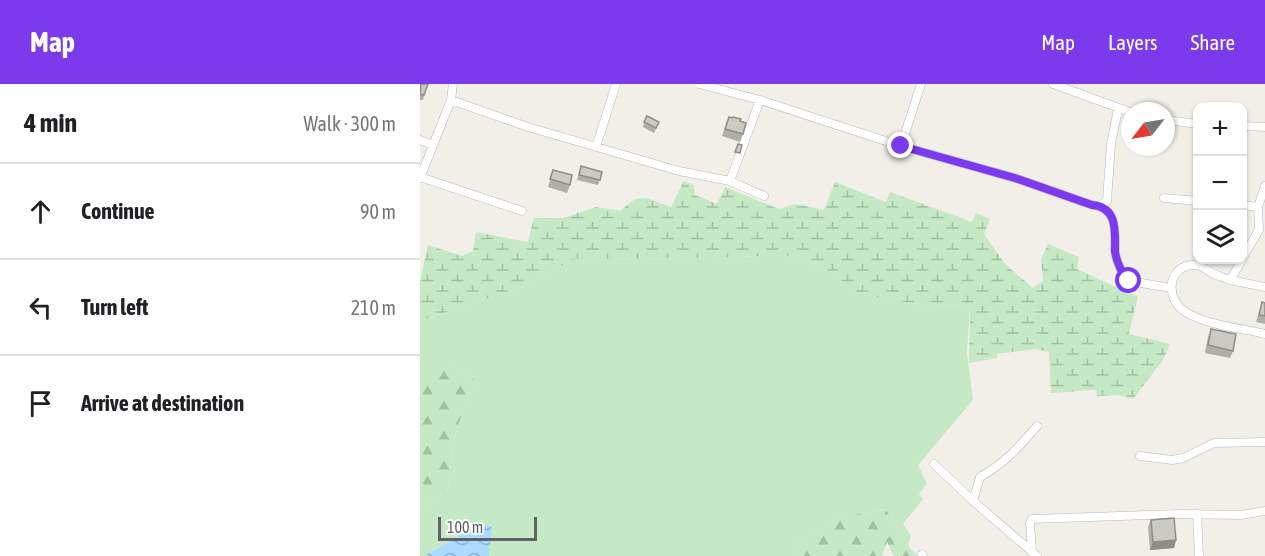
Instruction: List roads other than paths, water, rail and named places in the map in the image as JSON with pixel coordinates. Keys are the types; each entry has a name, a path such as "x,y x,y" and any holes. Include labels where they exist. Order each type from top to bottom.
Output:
{"street":[{"path":"453,84 451,100 420,177 522,211"},
{"path":"596,147 616,84"},
{"path":"699,84 760,100 901,146 1018,179 1100,206 1108,211"},
{"path":"901,146 921,84"},
{"path":"1056,84 1121,110"},
{"path":"451,100 528,127 596,147 679,171 730,181 764,196"},
{"path":"730,181 760,100"},
{"path":"1118,109 1111,144 1107,201 1108,211 1116,232 1115,253 1129,281 1171,288"},
{"path":"1175,121 1193,123"},
{"path":"1247,126 1265,127"},
{"path":"420,140 433,145"},
{"path":"1247,250 1259,230 1258,207 1265,186"},
{"path":"1164,198 1193,201"},
{"path":"1100,206 1107,201"},
{"path":"1247,206 1258,207"},
{"path":"1230,280 1239,264"},
{"path":"1265,287 1230,280 1213,274 1204,267 1192,265 1176,273 1171,288 1176,303 1185,312 1202,319 1265,334"},
{"path":"973,501 980,477 998,468 1037,426"},
{"path":"1140,456 1172,460 1182,458 1214,443 1265,442"},
{"path":"934,464 973,501 1035,553"},
{"path":"1035,553 1030,523 1032,519 1197,514 1241,515 1265,511"},
{"path":"1197,514 1199,556"}],"water":[{"path":"488,524 492,528 489,556 424,556 469,531"}]}
